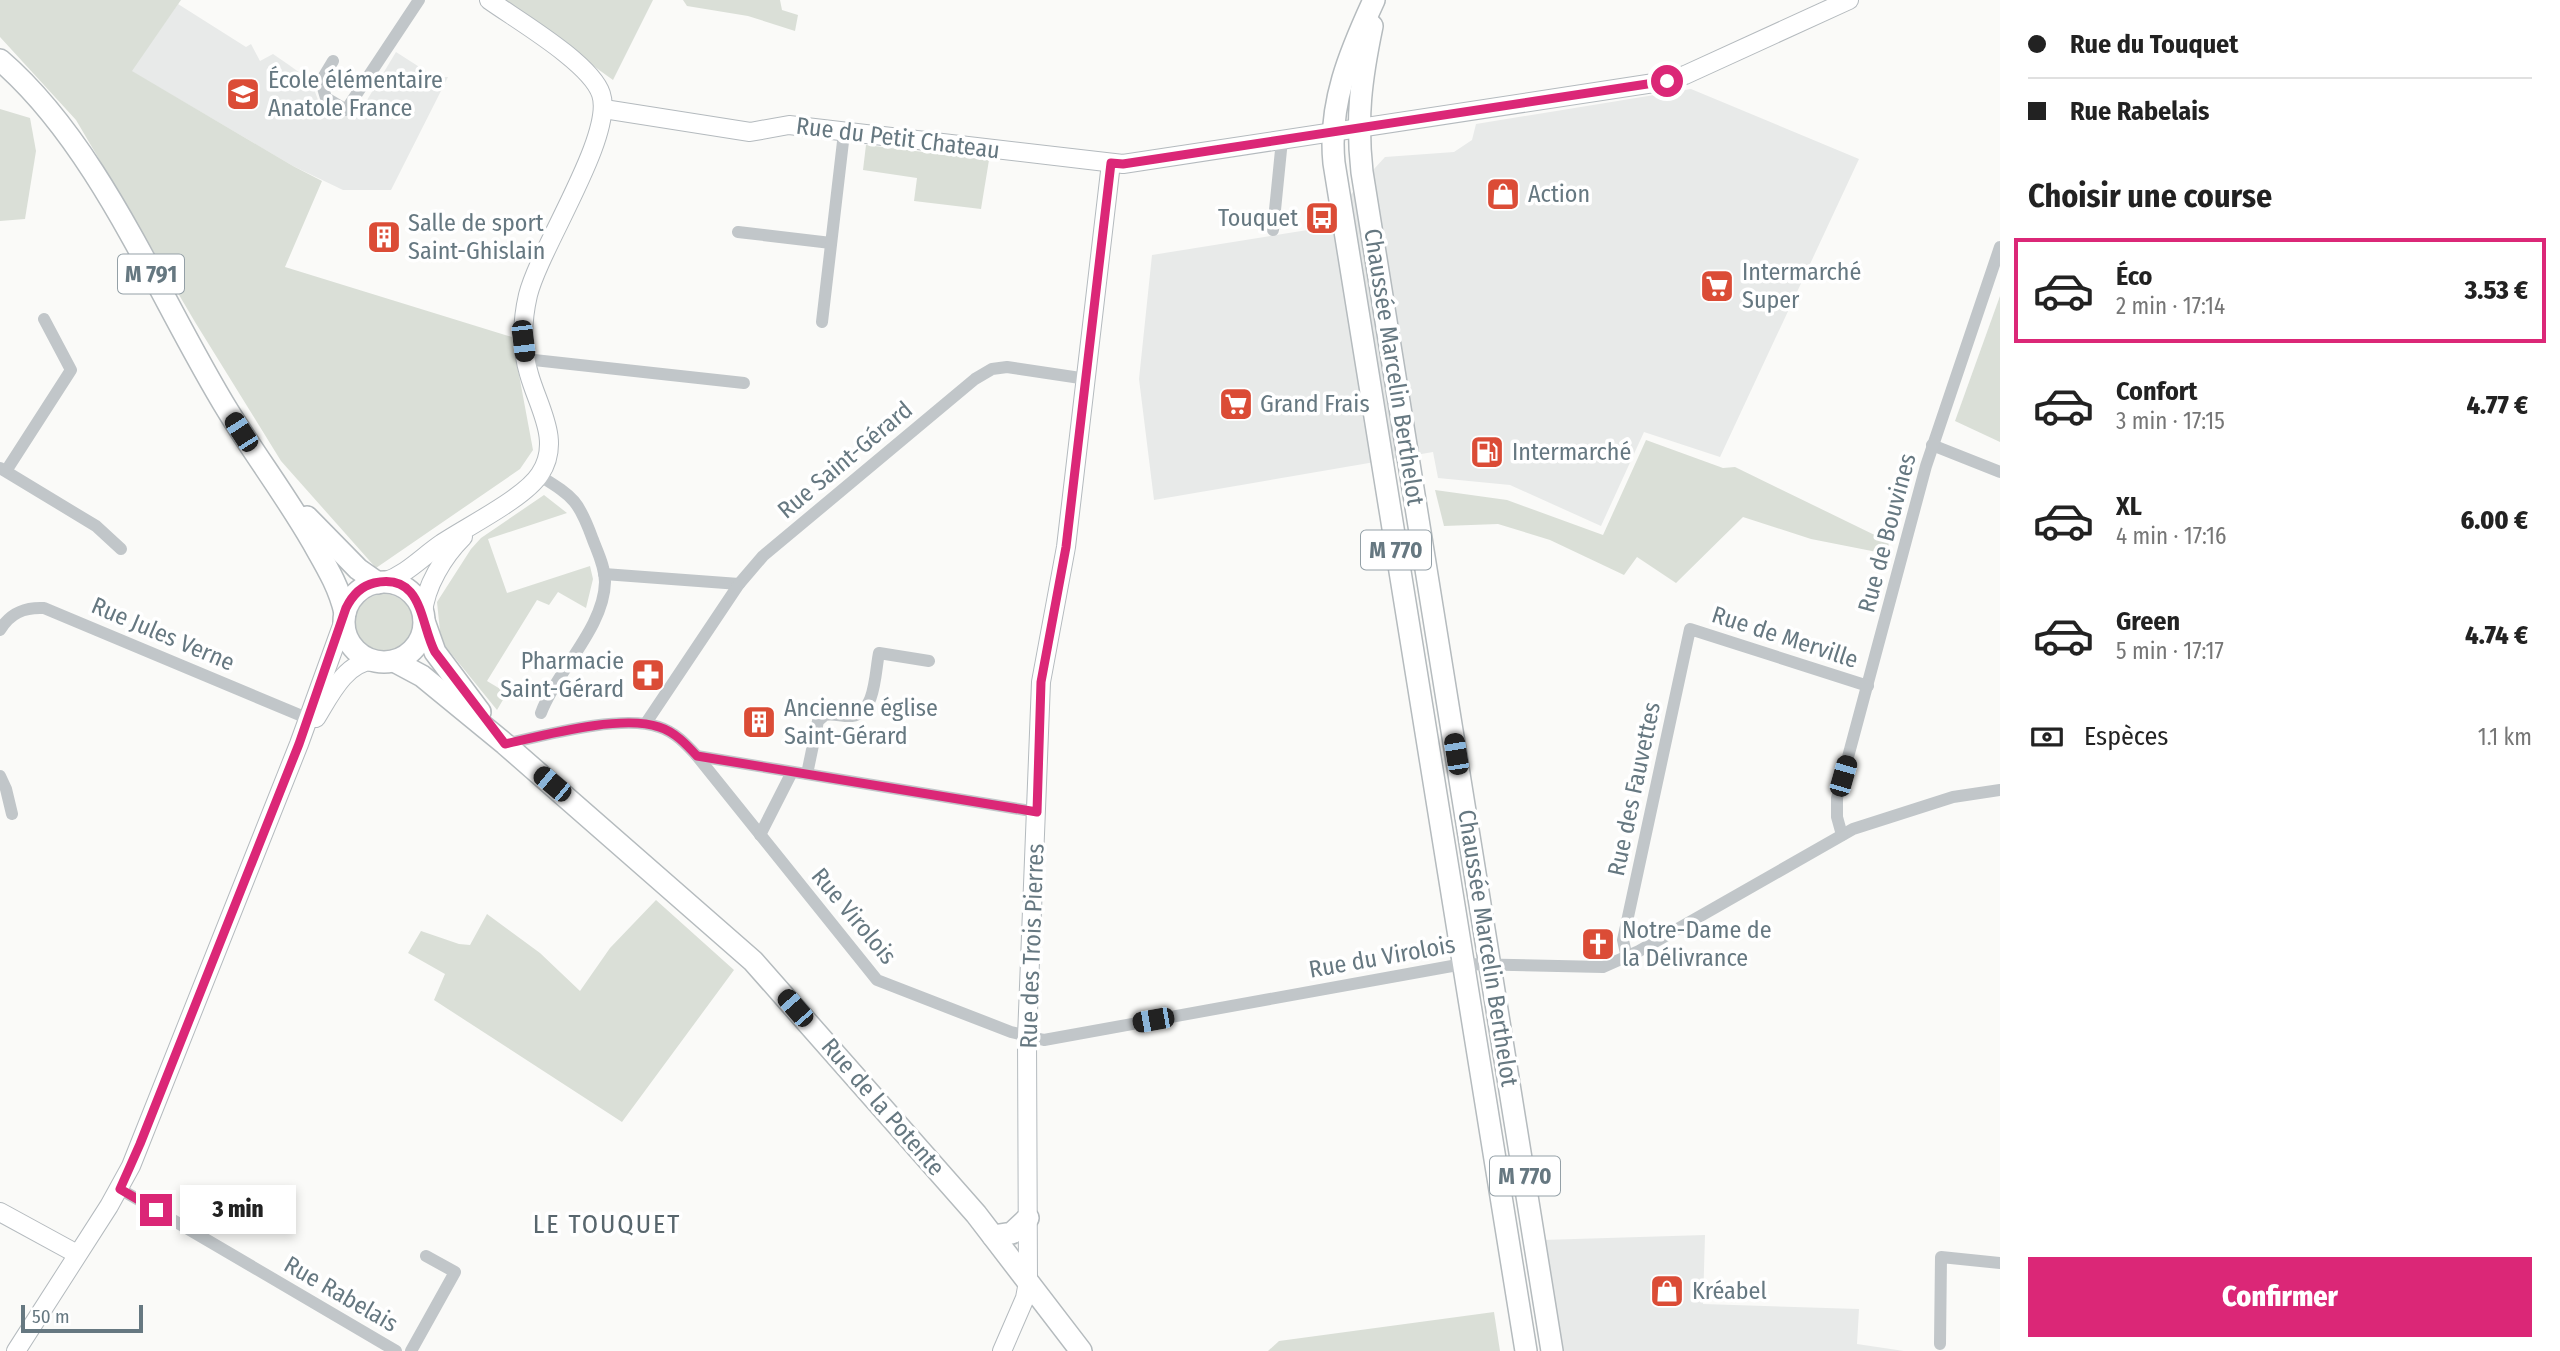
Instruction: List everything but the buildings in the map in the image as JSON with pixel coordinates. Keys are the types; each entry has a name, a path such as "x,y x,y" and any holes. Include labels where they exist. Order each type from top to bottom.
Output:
{"main road":[{"name":"M 770","path":"1358,130 1362,81 1376,0"},
{"name":"M 770","path":"1333,133 1338,94 1349,57 1376,0"},
{"name":"M 791","path":"0,60 45,108 90,169 129,233 229,413 287,498 331,574 344,616"},
{"name":"Chaussée Marcelin Berthelot","path":"1358,130 1364,186 1552,1351"},
{"name":"Chaussée Marcelin Berthelot","path":"1333,133 1335,172 1526,1351"},
{"name":"M 791","path":"287,498 359,569 381,582"},
{"path":"381,582 399,585 411,593 420,605 424,617 417,645 408,654 383,661 359,653 351,645 346,636 344,616 355,594 368,585 381,582"},
{"name":"Rue de la Potente","path":"424,617 430,644 505,744"},
{"name":"Rue de la Potente","path":"383,661 422,676 505,744 753,961 931,1160 1081,1351"},
{"path":"993,1236 1012,1233 1028,1218"}],"street":[{"path":"333,61 321,81 326,98 346,110 419,0"},
{"path":"381,582 400,575 440,545 523,492 540,476 547,462 549,436 526,359 523,326 529,293 537,270 593,149 604,109 601,91 588,72 489,0"},
{"name":"Rue du Petit Chateau","path":"604,109 750,132 783,125 1123,164 1667,81 1849,0"},
{"path":"822,321 844,133"},
{"path":"1273,230 1282,140"},
{"name":"Rue des Trois Pierres","path":"1002,1351 1025,1298 1028,1282 1027,1037 1041,682 1066,547 1111,163"},
{"path":"738,232 831,243"},
{"name":"Rue de Bouvines","path":"1842,835 1837,817 1837,798 1933,445 2000,247"},
{"path":"44,319 71,370 3,469 96,526 121,549"},
{"path":"526,359 744,383"},
{"name":"Rue Saint-Gérard","path":"646,723 739,584 763,556 985,372 1007,367 1087,379"},
{"path":"1933,445 2000,472"},
{"path":"540,476 568,493 578,505 587,522 604,574 604,592 598,611 541,713"},
{"path":"424,617 428,589 437,572 458,541 475,524"},
{"path":"604,574 739,584"},
{"name":"Rue Jules Verne","path":"0,631 9,617 19,611 44,608 311,719"},
{"path":"16,1351 120,1189 311,719 344,616"},
{"name":"Rue de Merville","path":"1690,629 1868,686"},
{"name":"Rue des Fauvettes","path":"1627,958 1623,940 1690,629"},
{"path":"807,774 818,721 825,715 852,716 864,711 870,700 879,653 929,661"},
{"path":"311,719 349,671 360,662 383,661"},
{"path":"505,744 611,723 646,723"},
{"name":"Rue Virolois","path":"646,723 669,731 697,756 877,980 1027,1037"},
{"path":"697,756 1037,812"},
{"path":"760,835 792,772"},
{"path":"0,776 12,814"},
{"name":"Rue du Virolois","path":"1027,1037 1051,1039 1463,964 1593,967 1611,965 1861,826 1953,797 2000,790"},
{"name":"Rue Rabelais","path":"120,1189 396,1351"},
{"path":"0,1212 77,1254"},
{"path":"411,1351 455,1272 426,1256"},
{"path":"1940,1344 1941,1257 2000,1263"}],"shaded area":[{"path":"0,0 181,0 132,71 322,181 285,267 512,337 533,450 520,469 376,568 281,461 76,120 0,37"},
{"path":"502,0 653,0 613,80"},
{"path":"683,0 780,0 782,10 798,15 795,31 748,16 687,6"},
{"path":"178,4 246,47 251,44 260,61 273,54 289,65 311,81 321,108 342,119 345,114 355,120 396,52 435,77 448,77 391,190 343,190 293,166 131,71"},
{"path":"1691,89 1859,159 1720,457 1644,432 1601,526 1510,485 1438,478 1433,452 1154,500 1139,379 1152,255 1320,228 1385,157 1454,152 1472,140 1476,124"},
{"path":"0,109 30,118 36,151 25,219 0,221"},
{"path":"866,145 989,160 981,209 914,201 917,178 863,170"},
{"path":"2000,296 2000,442 1955,421"},
{"path":"1646,440 1723,468 1735,467 1889,542 1887,554 1811,539 1743,517 1676,583 1637,557 1624,575 1550,540 1498,524 1444,526 1435,490 1507,500 1603,535"},
{"path":"544,495 567,513 488,539 507,593 590,566 593,579 586,608 558,592 549,605 537,600 487,681 507,693 497,710 441,641 437,602 481,538"},
{"path":"384,594 395,596 408,607 413,623 411,634 400,647 384,652 373,650 360,639 355,623 357,612 368,599"},
{"path":"656,900 734,970 622,1122 434,1000 445,974 408,953 421,931 470,945 487,914 540,953 580,991 610,948"},
{"name":"Kréabel","path":"1705,1235 1703,1304 1859,1309 1857,1344 1904,1351 1543,1351 1542,1240"},
{"path":"1494,1312 1500,1351 1268,1351 1279,1341"}],"place":[{"name":"École élémentaire Anatole France","path":"243,94"},
{"name":"Action","path":"1503,194"},
{"name":"Touquet","path":"1322,218"},
{"name":"Salle de sport Saint-Ghislain","path":"384,237"},
{"name":"Intermarché Super","path":"1717,286"},
{"name":"Grand Frais","path":"1236,404"},
{"name":"Intermarché","path":"1487,452"},
{"name":"Pharmacie Saint-Gérard","path":"648,675"},
{"name":"Ancienne église Saint-Gérard","path":"759,722"},
{"name":"Notre-Dame de la Délivrance","path":"1598,944"},
{"name":"Kréabel","path":"1667,1291"}],"district":[{"name":"LE TOUQUET","path":"607,1224"}],"route":[{"path":"156,1210 120,1189 299,744 346,608 351,598 363,588 389,583 403,587 415,596 422,609 430,644 505,744 611,723 638,722 669,731 697,756 1037,812 1041,682 1066,547 1111,163 1123,164 1358,130 1667,81"}]}
